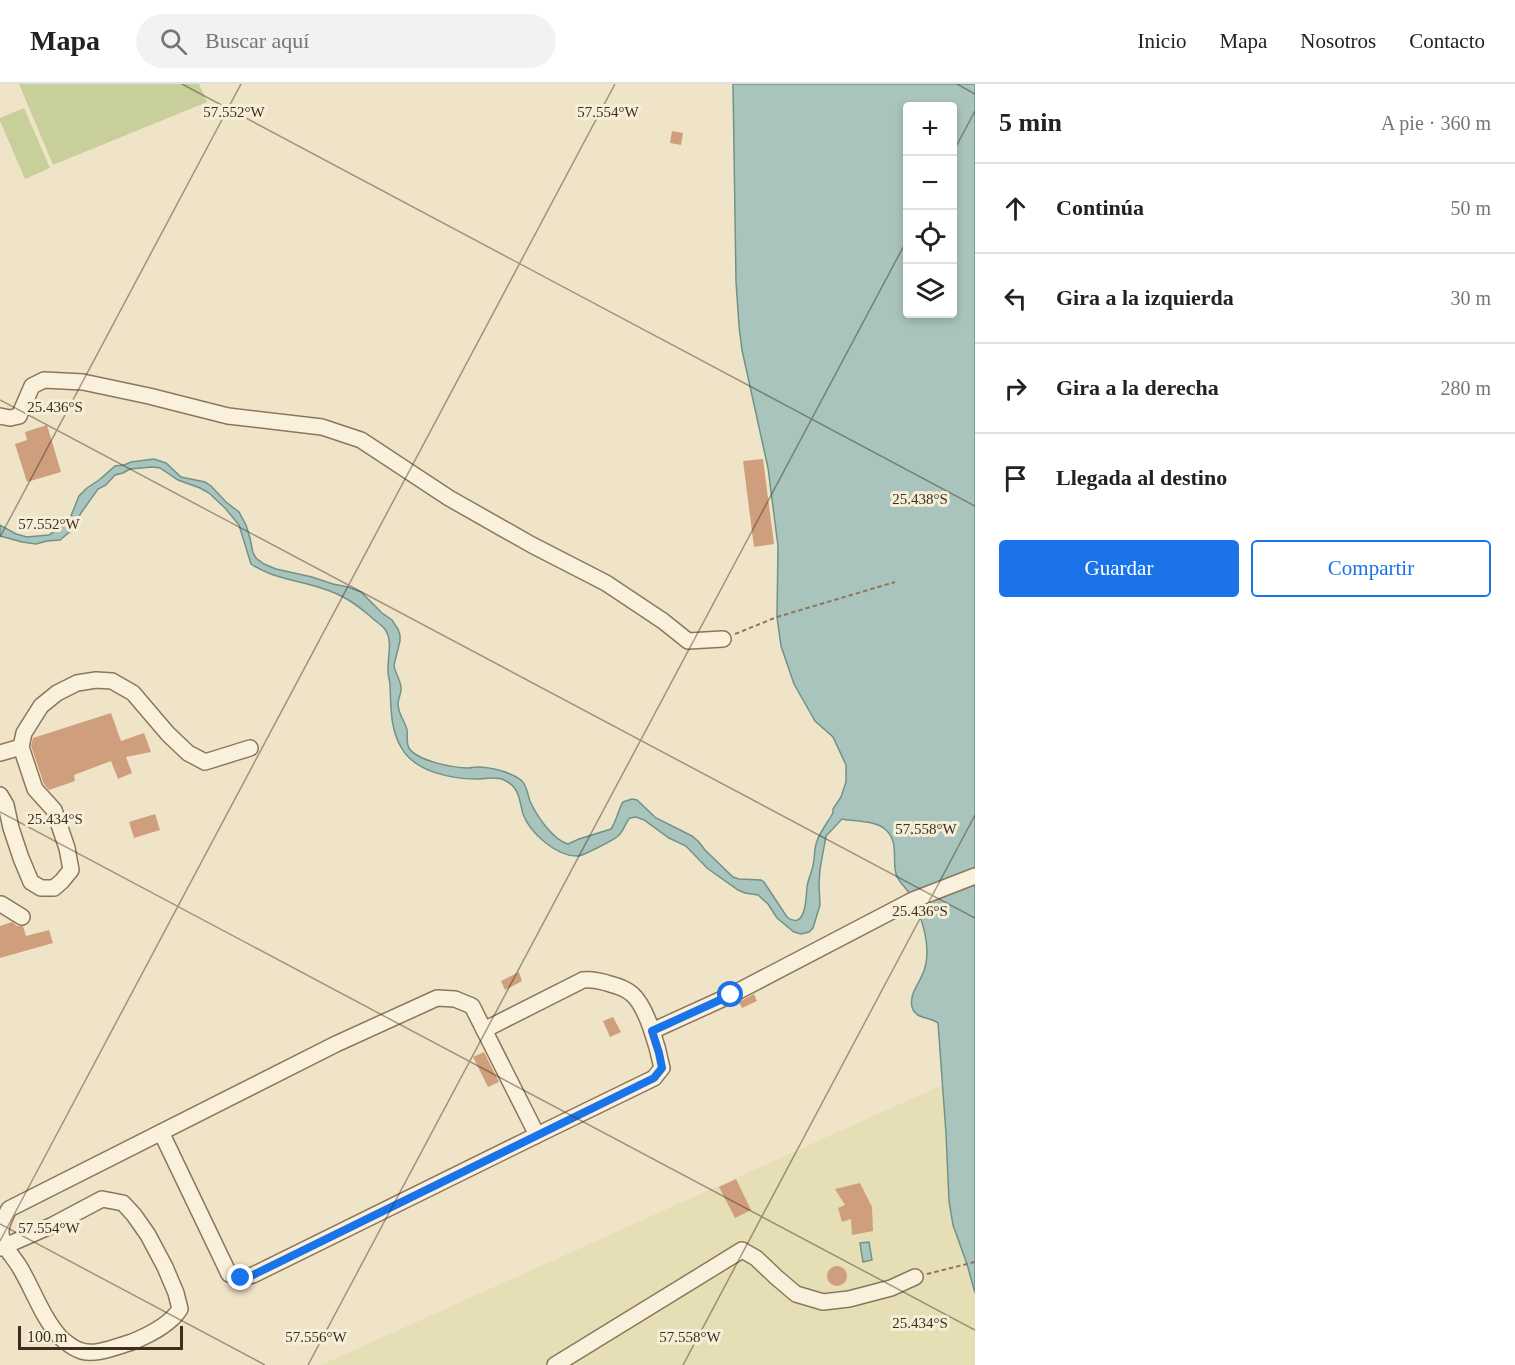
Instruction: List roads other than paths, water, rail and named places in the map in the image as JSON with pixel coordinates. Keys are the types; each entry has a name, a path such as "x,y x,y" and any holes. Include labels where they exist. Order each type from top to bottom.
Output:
{"lane":[{"path":"0,416 10,418 19,416 32,386 44,380 83,382 228,416 322,427 361,440 449,498 532,545 606,583 663,621 688,641 723,639"},
{"path":"0,795 6,805 11,828 31,882 41,888 54,888 71,870 67,848 54,810 35,789 21,747 24,733 41,706 57,693 77,683 96,680 112,681 133,693 168,734 188,753 205,762 250,748"},
{"path":"0,753 21,747"},
{"path":"652,1031 731,995 913,900 975,876"},
{"path":"0,904 0,912"},
{"path":"0,904 22,917"},
{"path":"161,1132 229,1275 241,1278 253,1275 654,1078 662,1068 652,1031 633,995 609,983 592,979 583,980 484,1030"},
{"path":"2,1247 53,1226 102,1199 123,1203 148,1235 172,1284 180,1309 176,1316 157,1330 137,1340 104,1351 80,1351 61,1338 20,1267 2,1247 3,1220 9,1209 336,1044 437,998 455,999 472,1006 535,1131 535,1137"},
{"path":"555,1365 742,1250 756,1258 796,1293 823,1302 849,1299 891,1288 915,1277"}],"water":[{"path":"733,84 975,84 975,1293 953,1225 949,1201 938,1023 916,1014 911,1002 926,965 925,935 916,906 896,874 894,845 886,830 871,823 842,819 826,836 820,869 820,905 813,928 801,934 794,932 777,918 768,904 758,895 738,890 707,868 686,846 669,838 644,820 636,817 630,818 622,832 615,838 581,855 570,855 553,848 538,836 523,814 516,790 504,780 497,778 467,779 445,775 415,763 401,747 393,725 388,672 389,638 384,628 356,605 336,593 273,575 251,564 239,525 225,508 209,493 178,480 160,468 130,469 115,475 106,485 98,489 73,529 60,540 36,544 0,536 0,525 27,537 49,535 68,523 79,496 115,466 154,459 166,463 181,477 205,482 211,486 239,512 246,525 253,553 264,564 361,592 392,620 400,635 394,665 401,687 398,708 407,730 408,746 413,753 445,765 462,768 488,768 517,777 525,784 530,801 541,820 557,838 568,844 611,829 623,802 637,800 656,818 692,836 733,877 764,882 787,917 798,920 804,911 816,844 841,797 846,782 846,765 833,737 815,721 794,684 781,646 777,617 778,546 768,468 742,350 736,282"},
{"path":"869,1242 872,1260 863,1262 860,1243"}]}
